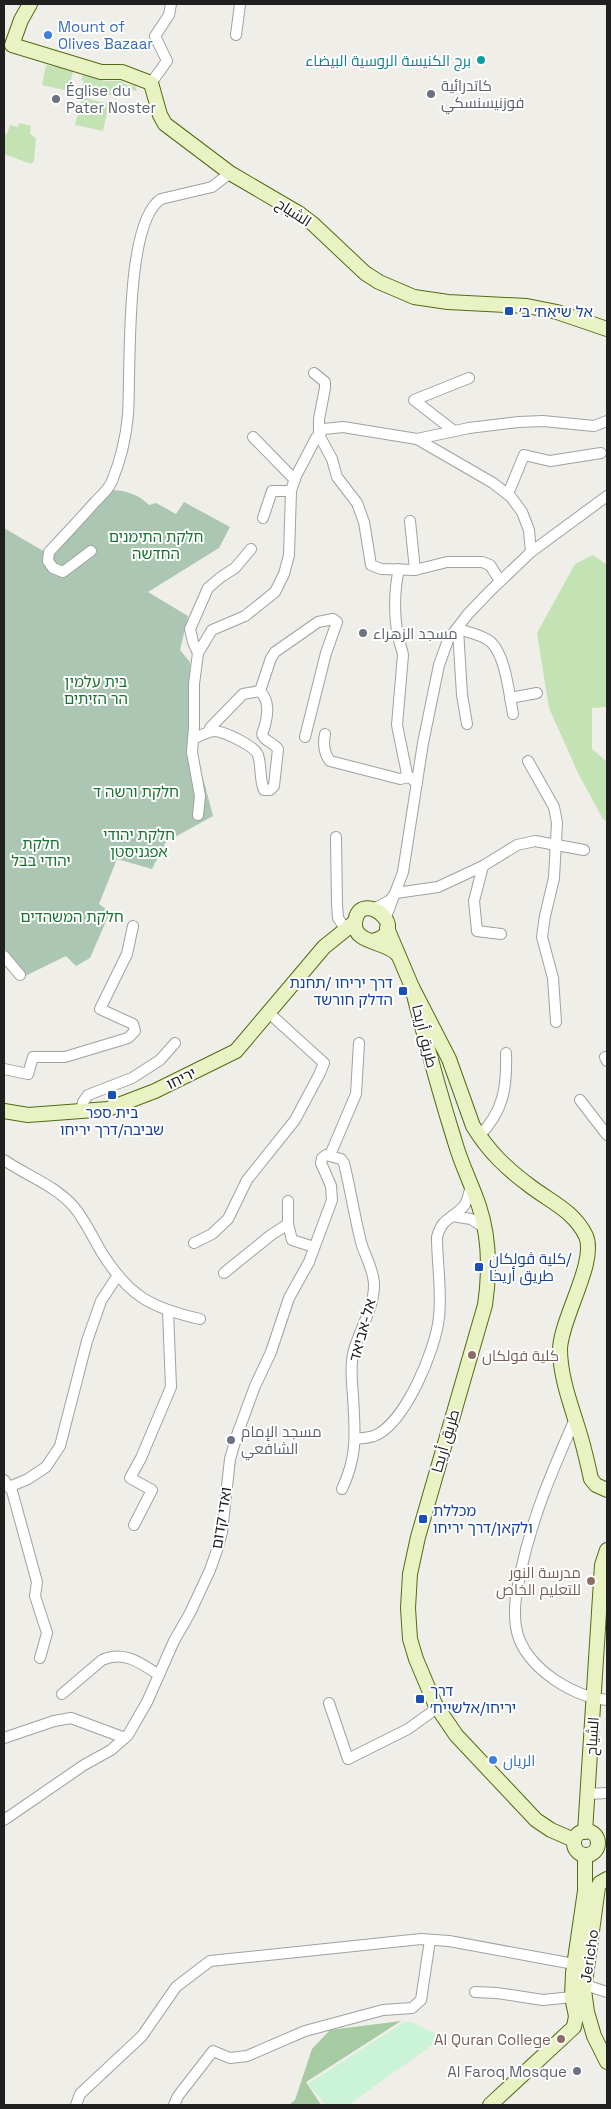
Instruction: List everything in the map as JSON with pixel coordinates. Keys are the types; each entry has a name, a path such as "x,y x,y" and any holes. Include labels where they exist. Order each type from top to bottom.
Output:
{"street":[{"path":"30,4 8,45 101,72 122,72 151,83 167,61 156,36 168,14 171,4"},
{"path":"236,35 240,4"},
{"name":"الشياح","path":"151,83 160,115 165,124 230,173 313,224 365,273 414,297 448,302 527,306 557,312 607,329"},
{"path":"91,551 63,572 52,568 48,561 50,552 112,484 118,464 128,418 132,282 139,244 149,212 154,203 161,199 212,187 230,173"},
{"path":"314,373 325,382 326,388 319,419 319,435 332,459 337,477 357,503 364,522 371,564 381,569 415,570 447,562 482,562 490,565 500,581"},
{"path":"454,431 414,400 469,378"},
{"path":"198,815 200,796 192,752 194,684 198,653 212,630 245,616 275,592 284,574 289,555 292,491 295,480 304,459 324,429 343,427 417,438 519,422 543,421 594,426 607,421"},
{"path":"253,437 295,480"},
{"path":"417,438 493,483 508,494 522,512 529,530 530,552"},
{"path":"508,494 524,455 550,461 601,453"},
{"path":"263,518 272,491 292,491"},
{"path":"367,939 382,937 403,872 413,780 439,665 448,640 468,614 530,552 607,496"},
{"path":"410,521 415,570"},
{"path":"198,653 190,629 208,588 235,568 251,549"},
{"path":"399,570 396,584 396,614 398,638 402,646 403,655 397,725 413,780"},
{"path":"260,691 271,658 275,652 318,622 334,619 337,622 326,653 305,737"},
{"path":"458,629 483,637 492,643 501,658 513,714"},
{"path":"458,629 462,695 467,724"},
{"path":"193,739 217,731 234,737 254,749 258,754 261,784 264,790 270,790 274,786 278,749 270,741 263,738 262,734 267,711 266,697 260,691"},
{"path":"210,732 210,728 243,694 260,691"},
{"path":"510,698 538,693"},
{"path":"326,734 324,741 326,757 330,762 400,779 413,780"},
{"path":"528,761 554,807 557,823 554,878 544,916 542,937 553,978 556,1022"},
{"path":"336,837 338,918 367,939 396,952 402,961"},
{"path":"351,926 360,913 389,901 396,892 438,887 483,866 517,845 535,841 557,843 584,850"},
{"path":"483,866 474,901 478,931 501,934"},
{"path":"373,909 378,910 387,923 412,987 449,1058 473,1126 479,1136 487,1148 508,1168 567,1210 577,1220 586,1238 589,1252 567,1316 560,1349 561,1365 574,1421 591,1479 596,1485 607,1490"},
{"path":"4,1069 28,1074 33,1057 65,1057 128,1038 135,1031 133,1024 100,1009 127,954 134,926"},
{"name":"יריחו","path":"4,1111 28,1115 108,1109 156,1091 236,1051 315,957 333,938 351,926"},
{"name":"יריחו","path":"315,957 338,942 348,938 367,939"},
{"path":"4,956 20,975"},
{"name":"طريق أريحا","path":"412,987 431,1065 456,1145 479,1206 485,1228 489,1267 485,1305 418,1537 410,1574 408,1608 410,1639 435,1704 456,1735 536,1820 551,1830 580,1836"},
{"path":"194,1243 212,1234 228,1219 247,1180 294,1120 324,1063 269,1013"},
{"path":"81,1112 83,1102 88,1095 132,1078 160,1060 175,1043"},
{"path":"328,1155 356,1094 359,1044"},
{"path":"479,1136 490,1125 504,1097 506,1053"},
{"path":"580,1100 607,1135"},
{"name":"ואדי קדום","path":"4,1820 84,1765 110,1750 125,1738 147,1702 174,1640 190,1613 210,1570 222,1532 227,1479 237,1435 254,1386 271,1352 290,1298 309,1262 333,1194 321,1163 322,1158 328,1155"},
{"name":"אל-אביאד","path":"328,1155 341,1159 344,1163 360,1240 372,1271 374,1286 370,1306 354,1352 352,1364 355,1439 351,1468 342,1489"},
{"path":"4,1160 20,1172 60,1194 74,1208 118,1275 133,1293 154,1306 200,1319"},
{"path":"355,1439 374,1436 386,1428 401,1409 429,1361 436,1338 439,1316 437,1236 439,1227 466,1203 471,1185"},
{"path":"288,1201 288,1224 292,1240 314,1247"},
{"path":"452,1216 471,1219 485,1228"},
{"path":"224,1273 288,1224"},
{"path":"40,1658 47,1633 35,1596 37,1582 19,1515 12,1491 6,1484 28,1479 46,1467 60,1446 86,1341 101,1301 118,1275"},
{"path":"134,1525 152,1490 130,1478 141,1458 171,1387 168,1311"},
{"path":"574,1421 544,1488 527,1543 514,1601 516,1628 524,1648 540,1671 566,1688 601,1699"},
{"name":"الشياح","path":"580,1836 601,1699 602,1566 607,1550"},
{"path":"410,1639 409,1652 419,1691 433,1711 456,1735"},
{"path":"62,1694 102,1660 110,1656 130,1658 159,1676"},
{"path":"329,1702 348,1759 408,1729 433,1711"},
{"path":"4,1738 54,1721 71,1718 125,1738"},
{"path":"587,1794 607,1793"},
{"path":"580,1836 594,1836 597,1842 594,1851 585,1855 576,1850 580,1836"},
{"path":"490,2105 574,2027 576,2016 572,1998 574,1964 585,1891 585,1855"},
{"name":"Jericho","path":"594,2036 587,2012 585,1985 602,1890 600,1883 607,1879"},
{"path":"76,2105 80,2094 142,2036 176,1987 210,1961 430,1940 574,1964"},
{"path":"174,2105 178,2096 213,2051 230,2058 247,2056 305,2031 341,2020 383,2010 412,2008 421,2000 430,1940"},
{"path":"585,1985 607,1992"},
{"path":"476,1992 543,2000 572,1998"},
{"path":"594,2036 607,2052"},
{"path":"594,2036 607,2062"}],"green space":[{"path":"46,65 73,70 69,91 42,85"},
{"path":"83,75 105,81 122,81 124,84 135,86 137,91 123,89 114,96 81,89 84,81 81,80"},
{"path":"82,97 109,104 103,131 75,125"},
{"path":"19,123 31,126 30,134 36,138 34,161 31,164 4,154 4,134 7,134 10,125 18,127"},
{"name":"בית עלמין הר הזיתים","path":"113,490 133,494 149,505 156,503 176,514 184,502 230,527 219,548 148,592 188,616 180,650 190,662 188,755 203,778 213,816 166,842 152,869 117,859 99,904 110,912 90,958 76,966 66,956 25,976 4,950 4,528 45,552 53,553"},
{"path":"593,555 607,565 607,707 592,708 592,749 607,762 607,821 603,819 578,773 549,708 537,633 575,564"},
{"path":"401,2021 306,2082 321,2105 289,2105 295,2100 312,2049 330,2030"},
{"path":"404,2022 412,2022 442,2038 348,2105 326,2105 308,2084"}],"place":[{"name":"Mount of Olives Bazaar","path":"48,35"},
{"name":"برج الكنيسة الروسية البيضاء","path":"481,60"},
{"name":"كاتدرائية فوزنيسنسكي","path":"431,94"},
{"name":"Église du Pater Noster","path":"56,99"},
{"name":"אל שיאח׳ ב׳","path":"509,311"},
{"name":"مسجد الزهراء","path":"363,633"},
{"name":"דרך יריחו /תחנת הדלק חורשד","path":"403,991"},
{"name":"בית ספר שביבה/דרך יריחו","path":"112,1095"},
{"name":"كلية ڤولكان/ طريق أريحا","path":"479,1267"},
{"name":"كلية فولكان","path":"472,1355"},
{"name":"مسجد الإمام الشافعي","path":"231,1440"},
{"name":"מכללת ולקאן/דרך יריחו","path":"423,1519"},
{"name":"مدرسة النور للتعليم الخاص","path":"591,1581"},
{"name":"דרך יריחו/אלשייח׳","path":"420,1699"},
{"name":"الريان","path":"493,1760"},
{"name":"Al Quran College","path":"561,2039"},
{"name":"Al Faroq Mosque","path":"577,2071"}],"park label":[{"name":"חלקת התימנים החדשה","path":"156,544"},
{"name":"חלקת ורשה ד","path":"136,791"},
{"name":"חלקת יהודי אפגניסטן","path":"139,842"},
{"name":"חלקת יהודי בבל","path":"41,852"},
{"name":"חלקת המשהדים","path":"72,916"}]}
